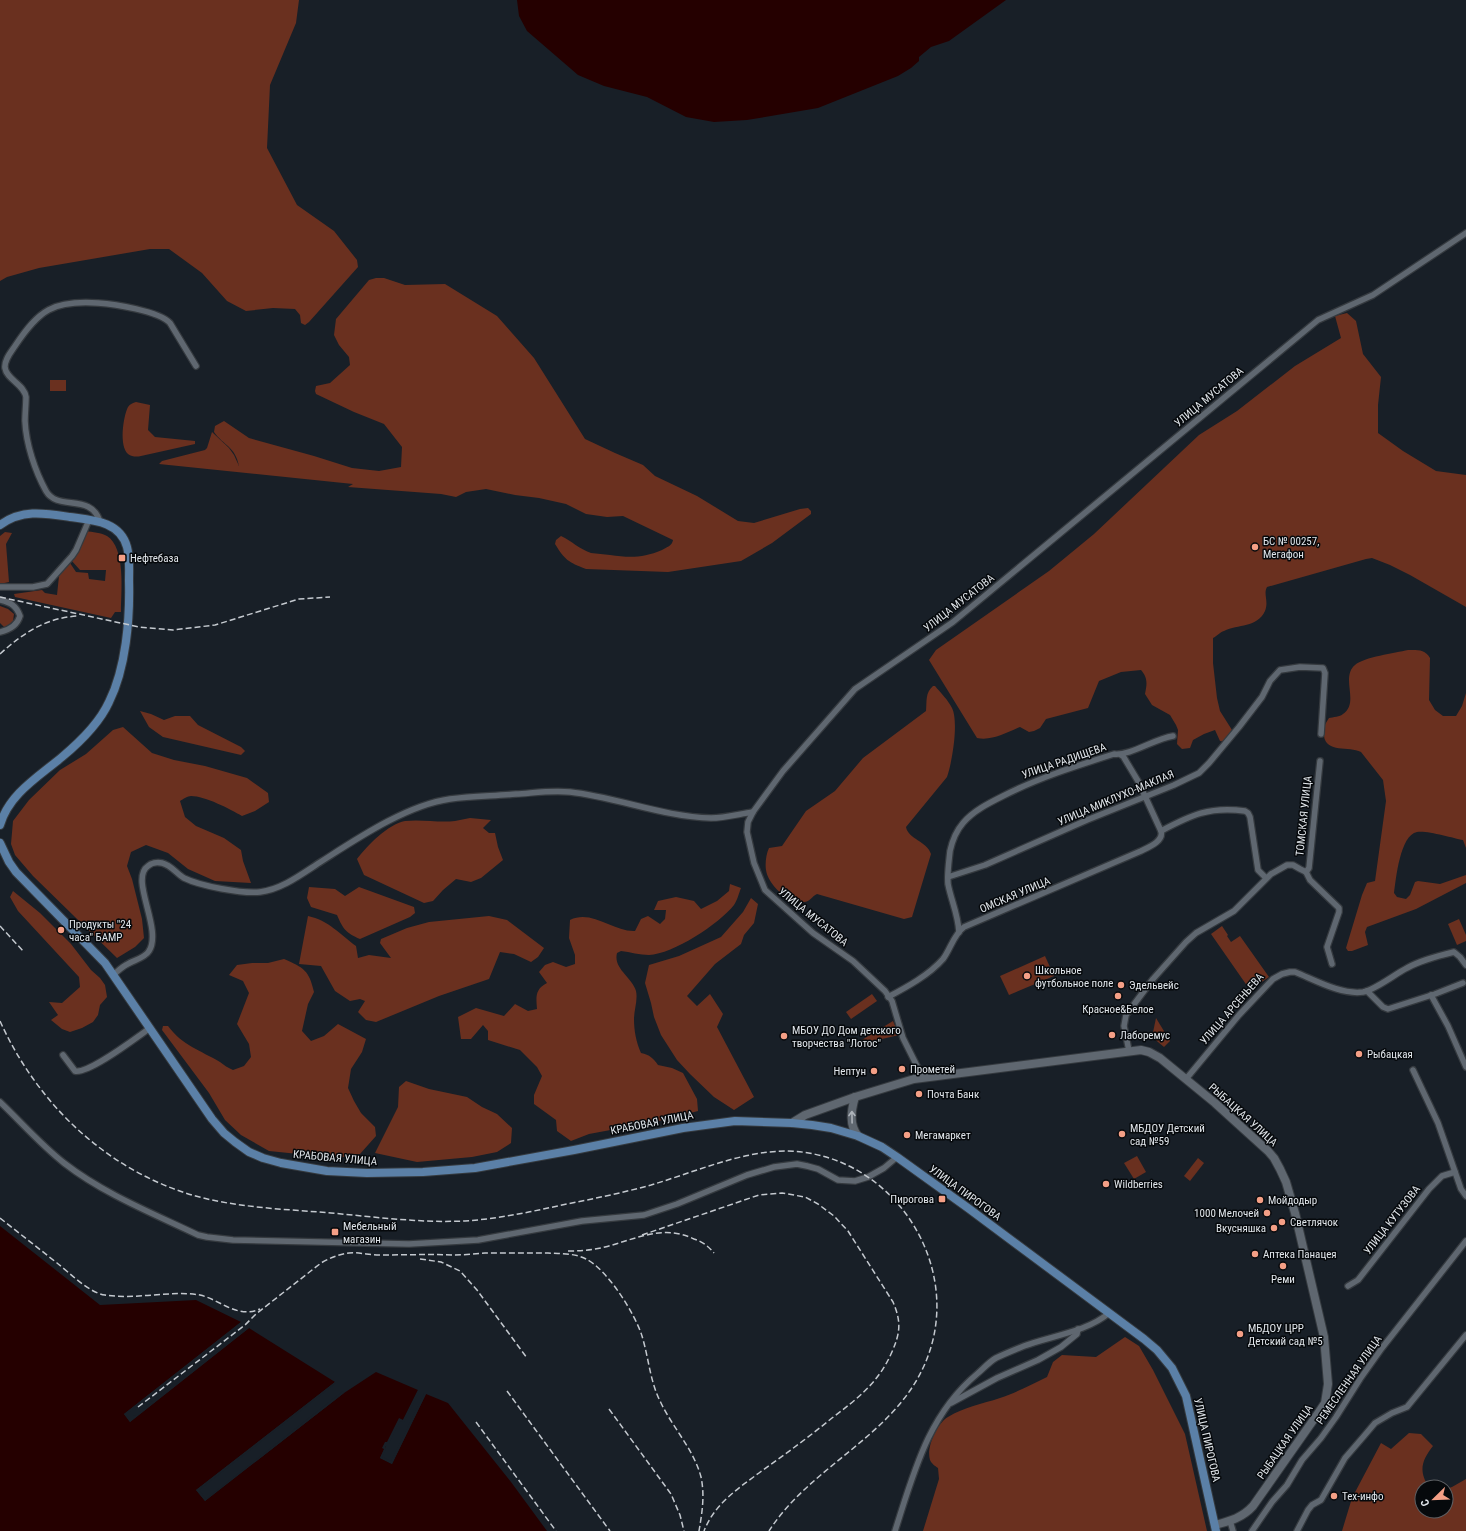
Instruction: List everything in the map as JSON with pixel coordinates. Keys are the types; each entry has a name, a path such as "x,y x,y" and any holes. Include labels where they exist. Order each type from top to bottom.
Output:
{"main road":[{"path":"0,525 8,520 24,514 53,515 89,520 113,527 119,532 127,547 129,590 125,641 117,684 109,703 91,729 78,743 18,794 9,804 3,814 0,825"},
{"name":"КРАБОВАЯ УЛИЦА","path":"0,843 8,862 16,872 91,947 114,974 212,1119 224,1133 235,1142 249,1152 263,1158 314,1169 392,1174 475,1168 712,1123 735,1121 792,1123"},
{"path":"792,1123 805,1115 901,1082 1129,1051 1141,1050 1154,1054 1186,1079"},
{"name":"РЫБАЦКАЯ УЛИЦА","path":"1186,1079 1268,1151 1280,1169 1288,1190 1308,1266 1322,1325 1327,1359 1328,1384 1325,1403 1320,1412 1253,1506 1244,1514 1215,1528"},
{"path":"855,1097 851,1108 852,1125 858,1136"},
{"name":"УЛИЦА ПИРОГОВА","path":"792,1123 832,1128 858,1136 882,1147 968,1208 1144,1339 1156,1350 1172,1368 1180,1382 1190,1410 1215,1528"}],"street":[{"name":"УЛИЦА МУСАТОВА","path":"922,1078 903,1038 893,1005 880,985 853,961 813,933 764,890 754,863 747,832 748,822 753,812 783,771 855,689 953,622 1318,320 1373,295 1466,233"},
{"path":"100,522 98,516 91,507 60,500 54,498 48,493 29,446 25,422 26,396 23,390 7,373 5,368 6,361 28,327 50,308 58,305 89,303 111,304 166,318 196,366"},
{"path":"0,587 33,587 47,584 76,550 89,520"},
{"path":"0,600 16,606 20,616 18,622 8,630 0,632"},
{"name":"УЛИЦА МИКЛУХО-МАКЛАЯ","path":"948,877 985,865 1199,773 1210,763 1239,727 1262,697 1270,681 1280,670 1300,667 1323,668 1325,673 1321,734"},
{"name":"УЛИЦА РАДИЩЕВА","path":"959,932 957,915 948,886 950,851 952,841 962,824 971,815 989,803 1025,784 1064,769 1114,754 1121,755 1161,738 1173,736"},
{"path":"1121,755 1125,758 1161,831 1189,816 1199,813 1222,810 1245,811 1248,813 1258,870 1266,878"},
{"name":"ТОМСКАЯ УЛИЦА","path":"1306,872 1309,868 1320,762"},
{"path":"114,974 126,965 148,953 152,946 153,938 151,918 141,876 143,870 149,864 155,862 163,863 183,878 193,882 239,892 262,892 285,884 341,849 407,812 422,806 449,799 557,791 612,799 697,817 724,817 753,812"},
{"name":"ОМСКАЯ УЛИЦА","path":"959,932 964,928 1141,851 1159,840 1162,836 1161,831"},
{"path":"1129,1051 1124,1026 1126,1015 1150,982 1196,933 1234,911 1266,878 1287,865 1293,865 1306,872 1310,880 1339,908 1327,947 1332,964"},
{"path":"888,997 905,988 938,964 946,954 959,932"},
{"path":"1463,983 1388,1009 1382,1007 1368,991 1421,961 1454,952 1466,965"},
{"name":"УЛИЦА АРСЕНЬЕВА","path":"1186,1079 1248,1005 1273,979 1282,974 1295,972 1331,987 1354,992 1368,991"},
{"path":"1431,995 1448,1026 1466,1067"},
{"path":"63,1055 75,1071 79,1072 95,1065 150,1028"},
{"path":"1413,1070 1438,1123 1461,1189 1466,1196"},
{"path":"0,1102 65,1164 112,1194 198,1235 233,1240 409,1244 430,1244 478,1240 582,1221 644,1215 677,1204 747,1174 774,1167 797,1164 818,1170 838,1180 855,1181 884,1168 897,1157"},
{"name":"УЛИЦА КУТУЗОВА","path":"1348,1286 1358,1280 1429,1188 1442,1176 1455,1172"},
{"name":"РЕМЕСЛЕННАЯ УЛИЦА","path":"1252,1531 1272,1502 1287,1485 1302,1460 1330,1426 1382,1348 1466,1241"},
{"path":"895,1531 917,1463 931,1431 947,1405 965,1384 994,1359 1024,1346 1078,1329 1099,1320 1108,1313"},
{"path":"947,1405 997,1378 1038,1360 1061,1347 1077,1334 1078,1329"},
{"path":"1297,1531 1308,1510 1312,1505 1321,1500 1345,1458 1375,1424 1392,1413 1407,1407 1466,1335"},
{"path":"1230,1521 1233,1531"}],"shaded area":[{"path":"0,0 299,0 296,23 270,85 267,148 297,205 334,231 357,260 358,267 305,325 301,323 300,315 295,309 273,308 246,311 227,301 202,273 169,249 150,249 39,268 7,277 0,281"},
{"path":"517,0 1006,0 949,41 931,47 919,57 919,61 898,76 818,108 747,120 714,122 686,117 647,97 604,86 578,75 527,31 519,16"},
{"path":"384,278 405,285 445,284 497,316 534,358 585,439 643,465 655,476 697,496 738,521 754,523 808,508 811,511 811,514 772,543 741,561 668,572 586,569 564,557 555,544 556,540 561,536 591,553 630,557 649,555 662,550 670,545 673,540 623,516 607,517 586,514 566,504 486,489 466,492 456,497 441,494 348,487 353,484 159,464 162,461 205,450 212,432 229,448 239,466 235,454 214,432 215,426 224,421 249,438 352,468 379,471 401,467 402,447 384,424 316,394 315,391 316,386 330,383 350,365 349,357 339,345 334,335 336,319 369,280"},
{"path":"1347,313 1356,321 1363,354 1381,377 1378,405 1378,433 1403,451 1436,471 1466,475 1466,607 1390,565 1372,558 1366,559 1267,587 1266,607 1262,616 1252,623 1221,632 1213,638 1213,663 1217,698 1220,711 1232,730 1225,742 1220,741 1215,730 1193,740 1190,748 1182,749 1177,744 1178,730 1170,715 1152,705 1145,694 1146,681 1141,670 1121,672 1099,681 1088,708 1046,719 1040,728 1034,731 1029,732 1020,727 994,737 983,739 977,738 929,660 936,650 1049,571 1094,534 1199,435 1237,411 1295,366 1341,338 1335,316"},
{"path":"50,380 66,380 66,391 50,391"},
{"path":"136,402 150,405 148,430 155,437 195,441 195,444 136,457 128,454 124,445 123,424 128,407"},
{"path":"86,531 100,533 107,536 113,542 117,550 120,560 122,582 121,612 115,612 111,618 15,597 14,594 42,590 45,593 57,595 59,576 70,563 76,572 88,573 89,579 105,581 106,570 80,570 71,560"},
{"path":"5,532 12,533 6,544 9,582 0,584 0,536"},
{"path":"0,606 8,609 14,614 13,621 5,628 0,623"},
{"path":"1408,650 1418,650 1426,653 1430,658 1429,700 1435,710 1443,716 1456,716 1462,706 1466,693 1466,848 1463,840 1440,834 1417,832 1411,835 1400,858 1394,893 1397,897 1406,899 1410,895 1415,882 1418,881 1440,884 1466,875 1466,883 1416,909 1367,927 1365,932 1368,945 1348,951 1346,948 1362,895 1367,883 1375,881 1386,801 1383,780 1361,752 1329,745 1323,733 1325,724 1329,718 1342,715 1348,709 1350,703 1349,676 1355,665 1359,662 1372,658"},
{"path":"933,686 935,686 942,694 952,708 954,714 955,732 951,762 947,777 906,827 907,831 926,846 931,854 912,917 904,919 817,894 808,901 804,902 798,902 786,897 775,887 768,876 766,862 769,848 782,846 806,811 835,791 863,758 926,711 928,694"},
{"path":"140,711 164,720 175,716 190,716 198,725 241,747 245,751 241,755 163,737 149,727"},
{"path":"123,727 152,753 247,778 268,793 269,802 255,811 242,816 217,803 203,798 190,796 180,801 185,817 196,826 224,838 241,850 243,861 251,883 215,881 188,869 168,853 146,845 131,852 127,866 132,879 142,919 144,938 135,947 117,958 33,876 15,855 11,844 13,821 29,800 60,770 86,754 113,730"},
{"path":"470,818 491,820 483,828 489,833 495,833 503,860 481,878 471,882 456,879 433,901 424,903 364,875 357,859 372,842 392,826 405,821 455,821"},
{"path":"730,884 741,888 734,905 718,921 695,937 659,953 646,955 621,951 617,953 620,968 631,981 636,991 637,998 634,1027 641,1053 651,1057 658,1065 672,1068 683,1073 697,1099 698,1111 659,1121 589,1134 571,1141 557,1131 556,1120 534,1104 534,1095 542,1076 537,1067 520,1050 488,1040 488,1031 483,1025 471,1039 461,1039 458,1017 476,1008 504,1016 515,1004 528,1011 537,1009 536,1001 538,991 547,983 539,972 545,965 553,962 566,967 575,964 575,955 569,938 570,920 578,917 586,917 619,928 635,931 641,919 648,916 660,924 665,919 666,910 654,910 658,901 676,897 694,901 701,909 717,901 729,891"},
{"path":"309,887 335,889 345,896 359,887 414,907 415,913 410,917 360,939 351,935 346,930 341,924 337,915 311,907 307,898"},
{"path":"13,891 40,913 71,944 91,970 105,985 107,997 100,1005 98,1015 93,1022 70,1032 62,1029 51,1020 58,1015 49,1002 62,1003 80,987 79,977 18,911 10,897"},
{"path":"751,898 758,904 754,923 744,935 741,944 715,964 687,996 697,1006 710,994 723,1014 717,1027 754,1097 734,1110 714,1097 677,1060 661,1035 654,1017 645,983 649,965 679,956 721,937 743,912"},
{"path":"308,916 328,924 356,946 358,958 369,955 391,958 380,943 381,939 407,928 429,922 489,916 507,920 544,948 538,957 531,962 514,954 500,952 489,979 439,996 376,1022 366,1020 358,1012 365,1001 360,999 350,1001 335,991 321,966 299,964"},
{"path":"1459,919 1466,935 1466,941 1457,945 1448,924"},
{"path":"1222,926 1231,942 1240,936 1269,977 1250,990 1211,934"},
{"name":"Школьное футбольное поле","path":"1045,956 1054,976 1009,995 1000,976"},
{"path":"284,959 305,971 308,974 312,985 314,992 308,1004 302,1031 311,1041 324,1036 338,1024 366,1039 362,1052 351,1069 348,1088 361,1113 375,1127 376,1136 360,1154 338,1158 269,1151 241,1135 225,1120 209,1093 162,1030 163,1026 168,1026 186,1043 233,1070 244,1066 251,1057 249,1044 237,1024 249,993 243,981 229,975 237,965 268,963"},
{"path":"872,994 877,1001 851,1019 846,1012"},
{"path":"1156,1018 1170,1041 1164,1047 1152,1037"},
{"path":"893,1021 899,1035 852,1046"},
{"path":"406,1081 429,1089 467,1097 482,1107 497,1114 512,1128 511,1143 497,1152 472,1157 417,1162 375,1153 398,1107 399,1087"},
{"path":"1137,1156 1146,1172 1134,1179 1124,1163"},
{"path":"1198,1158 1204,1163 1190,1181 1184,1176"},
{"path":"0,1226 100,1305 196,1300 241,1322 124,1414 130,1422 249,1328 335,1382 196,1490 205,1501 344,1393 376,1372 418,1390 403,1420 399,1419 380,1458 392,1464 426,1394 448,1403 511,1482 547,1531 0,1531"},
{"path":"1125,1337 1139,1346 1153,1370 1185,1434 1207,1531 923,1531 939,1479 938,1468 930,1460 929,1455 931,1443 936,1430 944,1420 960,1411 1006,1396 1047,1377 1053,1362 1062,1355 1096,1357"},
{"path":"1409,1433 1421,1434 1433,1446 1424,1461 1423,1476 1425,1479 1414,1479 1414,1519 1454,1519 1454,1486 1466,1479 1466,1531 1342,1531 1352,1498 1381,1443 1391,1449"}],"pier":[{"path":"241,1322 242,1324 126,1415 130,1419 248,1327 249,1328 130,1422 124,1414"},
{"path":"335,1382 336,1383 199,1490 206,1499 343,1391 344,1393 205,1501 196,1490"},
{"path":"418,1390 420,1391 404,1422 400,1421 389,1444 385,1447 386,1450 382,1457 391,1461 424,1393 426,1394 392,1464 380,1458 384,1449 382,1448 385,1442 387,1442 399,1418 403,1420"}],"railway":[{"path":"0,597 139,627 173,630 215,625 299,599 330,597"},
{"path":"0,654 18,639 46,623 56,619 79,616"},
{"path":"0,926 24,952"},
{"path":"0,1021 15,1051 33,1079 54,1105 77,1129 103,1150 130,1168 160,1183 192,1195 226,1203 398,1219 465,1221 514,1215 618,1193 651,1185 718,1163 753,1154 787,1151 826,1157 860,1172 890,1195 913,1224 929,1257 936,1293 935,1331 923,1368 909,1392 891,1414 806,1488 786,1508 769,1531"},
{"path":"642,1235 759,1195 782,1193 805,1197 818,1204 834,1216 848,1231 893,1302 898,1316 898,1334 891,1354 880,1374 866,1390 805,1439 727,1498 714,1513 704,1531"},
{"path":"0,1218 93,1291 105,1295 117,1296 177,1294 200,1295 208,1297 229,1308 244,1312 260,1309"},
{"path":"568,1251 596,1249 650,1234 671,1233 683,1235 700,1241 714,1253"},
{"path":"138,1407 245,1325 256,1314 321,1263 338,1255 353,1253 379,1255 466,1255 485,1253 568,1254 586,1259 603,1273 620,1293 633,1316 642,1336 657,1395 698,1467 701,1477 703,1498 699,1531"},
{"path":"420,1259 441,1262 460,1271 477,1290 527,1358"},
{"path":"507,1391 610,1531"},
{"path":"609,1409 671,1494 680,1515 684,1531"},
{"path":"476,1422 556,1531"}],"place":[{"name":"БС № 00257, Мегафон","path":"1255,547"},
{"name":"Нефтебаза","path":"122,558"},
{"name":"Продукты \"24 часа\" БАМР","path":"61,930"},
{"name":"Школьное футбольное поле","path":"1027,976"},
{"name":"Эдельвейс","path":"1121,985"},
{"name":"Красное&Белое","path":"1118,996"},
{"name":"Лаборемус","path":"1112,1035"},
{"name":"МБОУ ДО Дом детского творчества \"Лотос\"","path":"784,1036"},
{"name":"Рыбацкая","path":"1359,1054"},
{"name":"Прометей","path":"902,1069"},
{"name":"Нептун","path":"874,1071"},
{"name":"Почта Банк","path":"919,1094"},
{"name":"МБДОУ Детский сад №59","path":"1122,1134"},
{"name":"Мегамаркет","path":"907,1135"},
{"name":"Wildberries","path":"1106,1184"},
{"name":"Пирогова","path":"942,1199"},
{"name":"Мойдодыр","path":"1260,1200"},
{"name":"1000 Мелочей","path":"1267,1213"},
{"name":"Светлячок","path":"1282,1222"},
{"name":"Вкусняшка","path":"1274,1228"},
{"name":"Мебельный магазин","path":"335,1232"},
{"name":"Аптека Панацея","path":"1255,1254"},
{"name":"Реми","path":"1283,1266"},
{"name":"МБДОУ ЦРР Детский сад №5","path":"1240,1334"},
{"name":"Тех-инфо","path":"1334,1496"}]}
